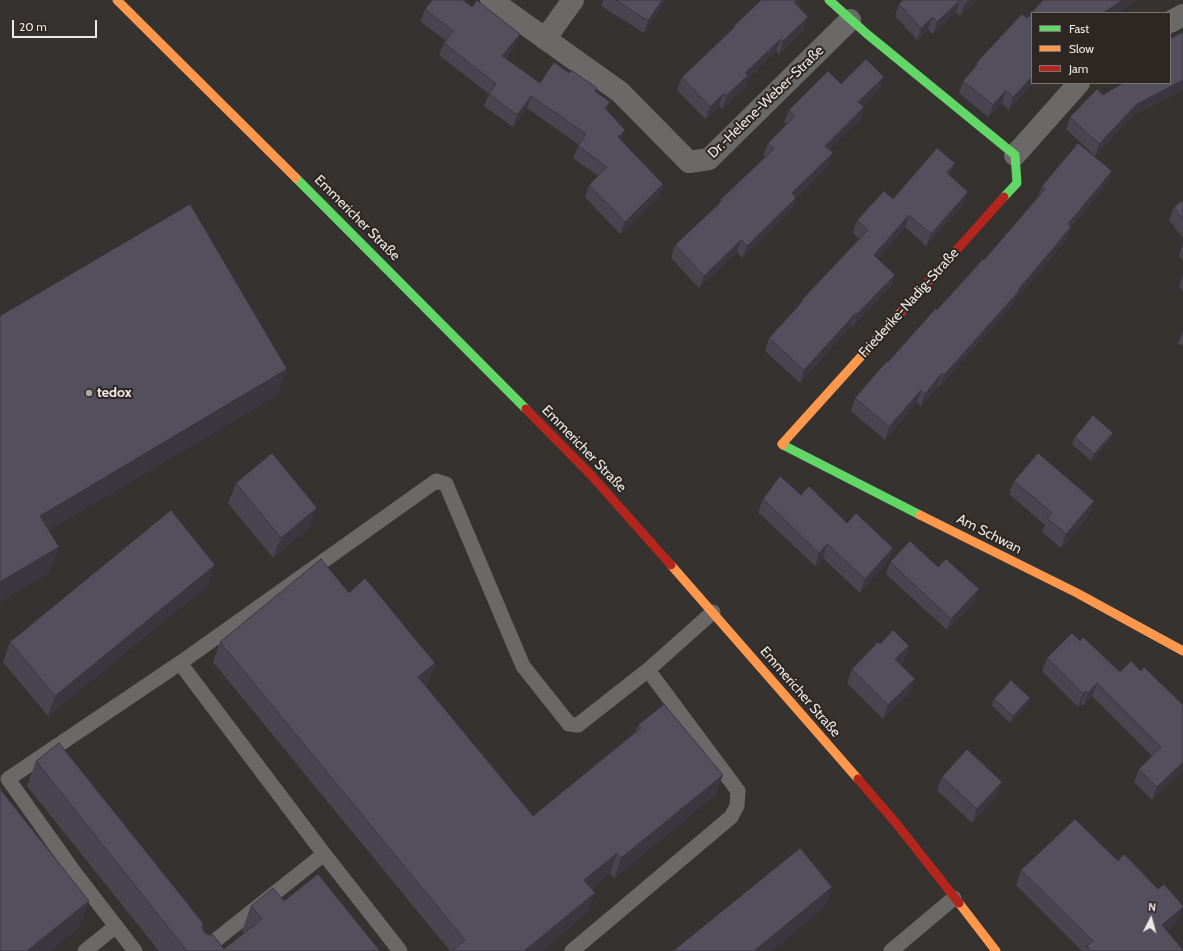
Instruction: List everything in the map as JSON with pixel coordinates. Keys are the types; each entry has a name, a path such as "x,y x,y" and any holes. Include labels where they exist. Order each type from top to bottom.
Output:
{"main road":[{"name":"Emmericher Straße","path":"117,0 325,206 591,475 713,612 896,823 996,951"},
{"path":"832,1 850,20 1015,155"},
{"name":"Friederike-Nadig-Straße","path":"782,444 1017,183 1015,155"},
{"name":"Am Schwan","path":"782,444 1077,593 1183,651"}],"street":[{"name":"Dr.-Helene-Weber-Straße","path":"491,0 620,92 688,162 709,159 850,20"},
{"path":"545,39 573,0"},
{"path":"1171,21 1183,15"},
{"path":"1015,155 1078,84"}],"lane":[{"path":"135,951 4,774 180,663 436,481 446,484 524,666 569,724 578,725 648,670 713,612"},
{"path":"180,663 324,854 400,951"},
{"path":"572,951 731,818 737,806 738,792 648,670"},
{"path":"202,951 324,854"},
{"path":"891,951 954,898"},
{"path":"85,951 116,926"}],"building":[{"path":"432,0 463,0 472,7 477,0 520,34 502,56 540,83 554,62 569,73 571,70 597,88 595,91 610,102 605,108 625,130 618,137 663,184 625,222 589,185 607,167 578,146 586,134 531,96 517,115 489,94 496,84 444,43 453,31 425,9"},
{"path":"616,0 662,0 648,21"},
{"path":"761,0 796,0 794,2 808,17 783,41 781,39 745,73 748,75 726,96 724,93 710,107 682,77"},
{"path":"903,0 960,0 937,22 933,17 921,28 899,4"},
{"path":"960,0 969,0 965,4"},
{"path":"1043,0 1123,0 1105,12 1032,12"},
{"path":"1022,14 1027,18 1031,14 1031,78 1013,97 1006,90 993,105 963,81 978,64 976,63"},
{"path":"1183,32 1183,80 1137,104 1099,144 1070,117 1097,89 1103,95 1121,84 1171,84 1171,38"},
{"path":"866,59 884,77 858,102 864,107 825,146 833,153 792,193 796,198 747,246 741,240 704,276 675,245 774,149 768,143 795,116 789,110 828,71 841,84"},
{"path":"1078,143 1112,171 1068,224 1071,227 1018,290 1019,291 944,375 942,373 925,394 921,390 889,427 855,398 936,308 937,310 983,259 984,260 1045,189 1042,186"},
{"path":"937,148 955,163 947,173 968,192 931,234 909,215 874,255 895,275 857,314 856,313 804,370 769,338 803,301 802,300 810,291 868,230 857,220 884,191 893,199"},
{"path":"1183,200 1183,219 1174,207"},
{"path":"190,204 287,369 40,516 59,547 0,582 0,316"},
{"path":"1093,415 1113,433 1094,454 1075,437"},
{"path":"272,453 317,508 281,538 236,483"},
{"path":"1038,453 1094,501 1066,534 1047,518 1052,513 1014,481"},
{"path":"780,476 801,495 809,486 847,523 856,513 893,548 865,579 827,544 819,553 763,499"},
{"path":"171,510 215,565 55,696 10,642"},
{"path":"910,541 938,567 946,559 979,589 951,619 890,562"},
{"path":"321,559 349,593 365,578 435,663 418,677 533,816 641,728 638,725 664,704 723,775 621,858 617,853 584,880 595,893 524,951 452,951 465,940 220,642"},
{"path":"893,630 909,646 895,659 915,679 888,705 852,669 878,642 880,644"},
{"path":"1072,633 1080,641 1083,637 1120,672 1131,661 1141,671 1144,667 1183,705 1183,762 1157,787 1139,769 1161,747 1097,683 1088,693 1086,691 1083,694 1047,658"},
{"path":"1011,680 1030,698 1013,716 994,699"},
{"path":"59,743 203,923 202,927 204,932 208,935 213,935 224,949 262,919 251,906 273,888 284,901 318,874 380,951 187,951 36,761"},
{"path":"967,749 1002,782 977,809 942,777"},
{"path":"0,789 89,901 27,951 0,951"},
{"path":"1075,819 1118,861 1124,854 1158,889 1164,884 1183,906 1162,925 1183,950 1182,951 1091,951 1087,946 1093,941 1021,870"},
{"path":"800,848 832,887 754,951 673,951"}],"traffic: fast":[{"path":"829,0 867,34 1015,155 1017,183 1004,197"},
{"path":"296,178 526,409"},
{"path":"783,445 920,515"}],"traffic: slow":[{"path":"117,0 296,178"},
{"path":"783,445 782,444 902,311"},
{"path":"920,515 1077,593 1183,651"},
{"path":"671,565 858,779"},
{"path":"959,903 996,951"}],"traffic: jam":[{"path":"902,311 1004,197"},
{"path":"526,409 591,475 671,565"},
{"path":"858,779 896,823 959,903"}],"place":[{"name":"tedox","path":"89,393"}]}
